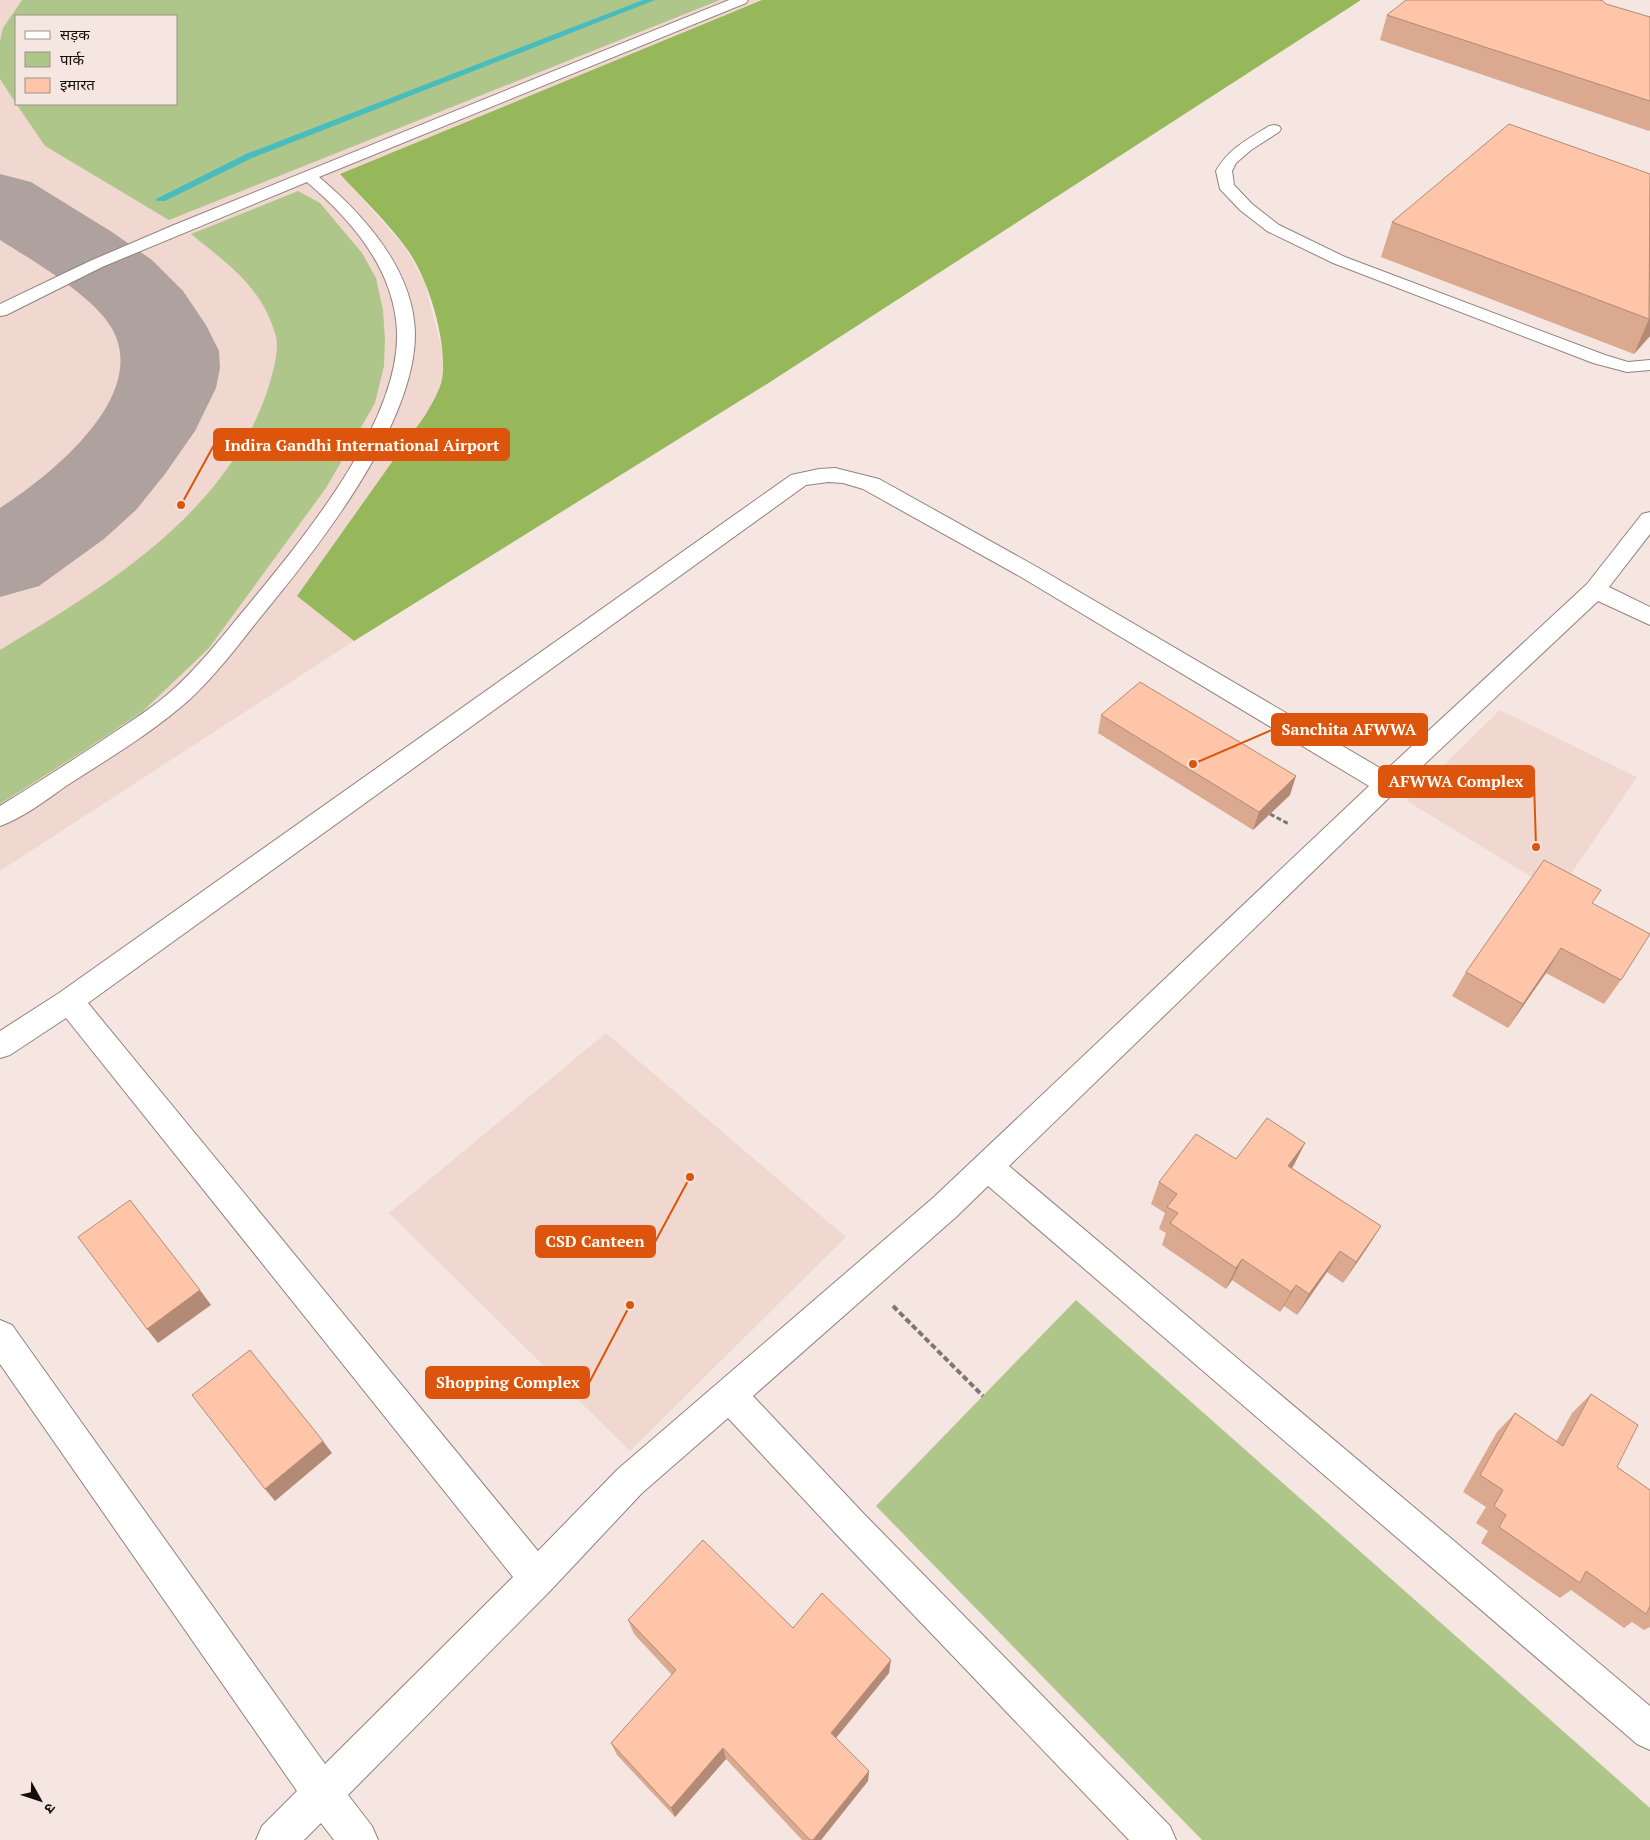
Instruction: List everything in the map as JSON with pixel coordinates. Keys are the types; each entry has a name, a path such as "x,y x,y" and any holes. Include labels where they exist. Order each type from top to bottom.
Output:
{"street":[{"path":"0,1046 69,1001 799,480 824,474 843,475 871,484 1004,558 1387,784"},
{"path":"276,1840 630,1481 945,1207 1387,784 1595,590 1650,520"},
{"path":"1595,590 1650,617"},
{"path":"69,1001 536,1578"},
{"path":"987,1166 1650,1731"},
{"path":"0,1336 322,1793 358,1840"},
{"path":"729,1395 852,1526 1156,1840"}],"lane":[{"path":"0,311 96,264 741,0"},
{"path":"1274,129 1230,160 1224,171 1226,186 1246,206 1273,228 1339,260 1599,360 1627,366 1650,365"},
{"path":"0,817 148,721 183,694 221,652 300,553 378,433 397,386 404,354 406,322 399,290 366,231 349,211 309,176"}],"path":[{"path":"864,1278 983,1396"}],"shaded area":[{"path":"0,0 762,0 340,174 405,247 425,284 442,350 444,373 437,393 426,414 297,596 354,641 0,871"},
{"path":"1500,710 1637,777 1558,893 1407,801"},
{"path":"606,1033 846,1237 630,1451 389,1213"}],"green space":[{"path":"22,0 720,0 169,220 45,146 17,105 178,105 178,15 15,15 15,102 0,79 0,41 3,28"},
{"path":"762,0 1361,0 767,384 354,641 297,596 426,414 443,377 443,356 433,305 412,257 389,227 340,174"},
{"path":"298,191 320,203 362,253 376,278 383,310 385,340 384,366 375,403 326,488 209,648 143,711 0,804 0,650 120,573 157,544 192,511 222,476 248,436 267,392 277,343 263,305 231,267 191,234"},
{"path":"1076,1300 1650,1808 1650,1840 1202,1840 876,1506"}],"building":[{"path":"1406,0 1599,0 1606,4 1650,17 1650,101 1387,15"},
{"path":"1509,124 1650,174 1649,319 1392,222"},
{"path":"1140,682 1296,776 1259,812 1101,715"},
{"path":"1544,860 1601,890 1592,903 1650,934 1621,980 1561,948 1523,1004 1466,972"},
{"path":"1267,1118 1305,1143 1288,1166 1381,1226 1356,1262 1340,1251 1309,1294 1296,1285 1291,1292 1242,1259 1236,1268 1170,1223 1178,1213 1167,1207 1177,1194 1159,1182 1196,1134 1236,1159"},
{"path":"130,1200 200,1290 147,1329 78,1237"},
{"path":"250,1350 323,1441 265,1489 192,1395"},
{"path":"1591,1394 1638,1425 1617,1467 1650,1490 1650,1606 1646,1614 1586,1571 1580,1583 1499,1527 1506,1515 1494,1506 1503,1490 1480,1475 1515,1413 1563,1446"},
{"path":"703,1540 793,1628 822,1593 891,1660 831,1733 869,1771 813,1840 810,1840 723,1748 671,1808 611,1743 676,1670 628,1620"}],"waterway":[{"path":"161,199 249,156 651,0"}],"taxiway":[{"path":"0,201 80,251 119,280 149,311 164,335 170,351 170,368 165,388 156,409 143,431 113,470 99,486 76,506 0,560"}],"place":[{"name":"Indira Gandhi International Airport","path":"181,505"},
{"name":"Sanchita AFWWA","path":"1193,764"},
{"name":"AFWWA Complex","path":"1536,847"},
{"name":"CSD Canteen","path":"690,1177"},
{"name":"Shopping Complex","path":"630,1305"}]}
